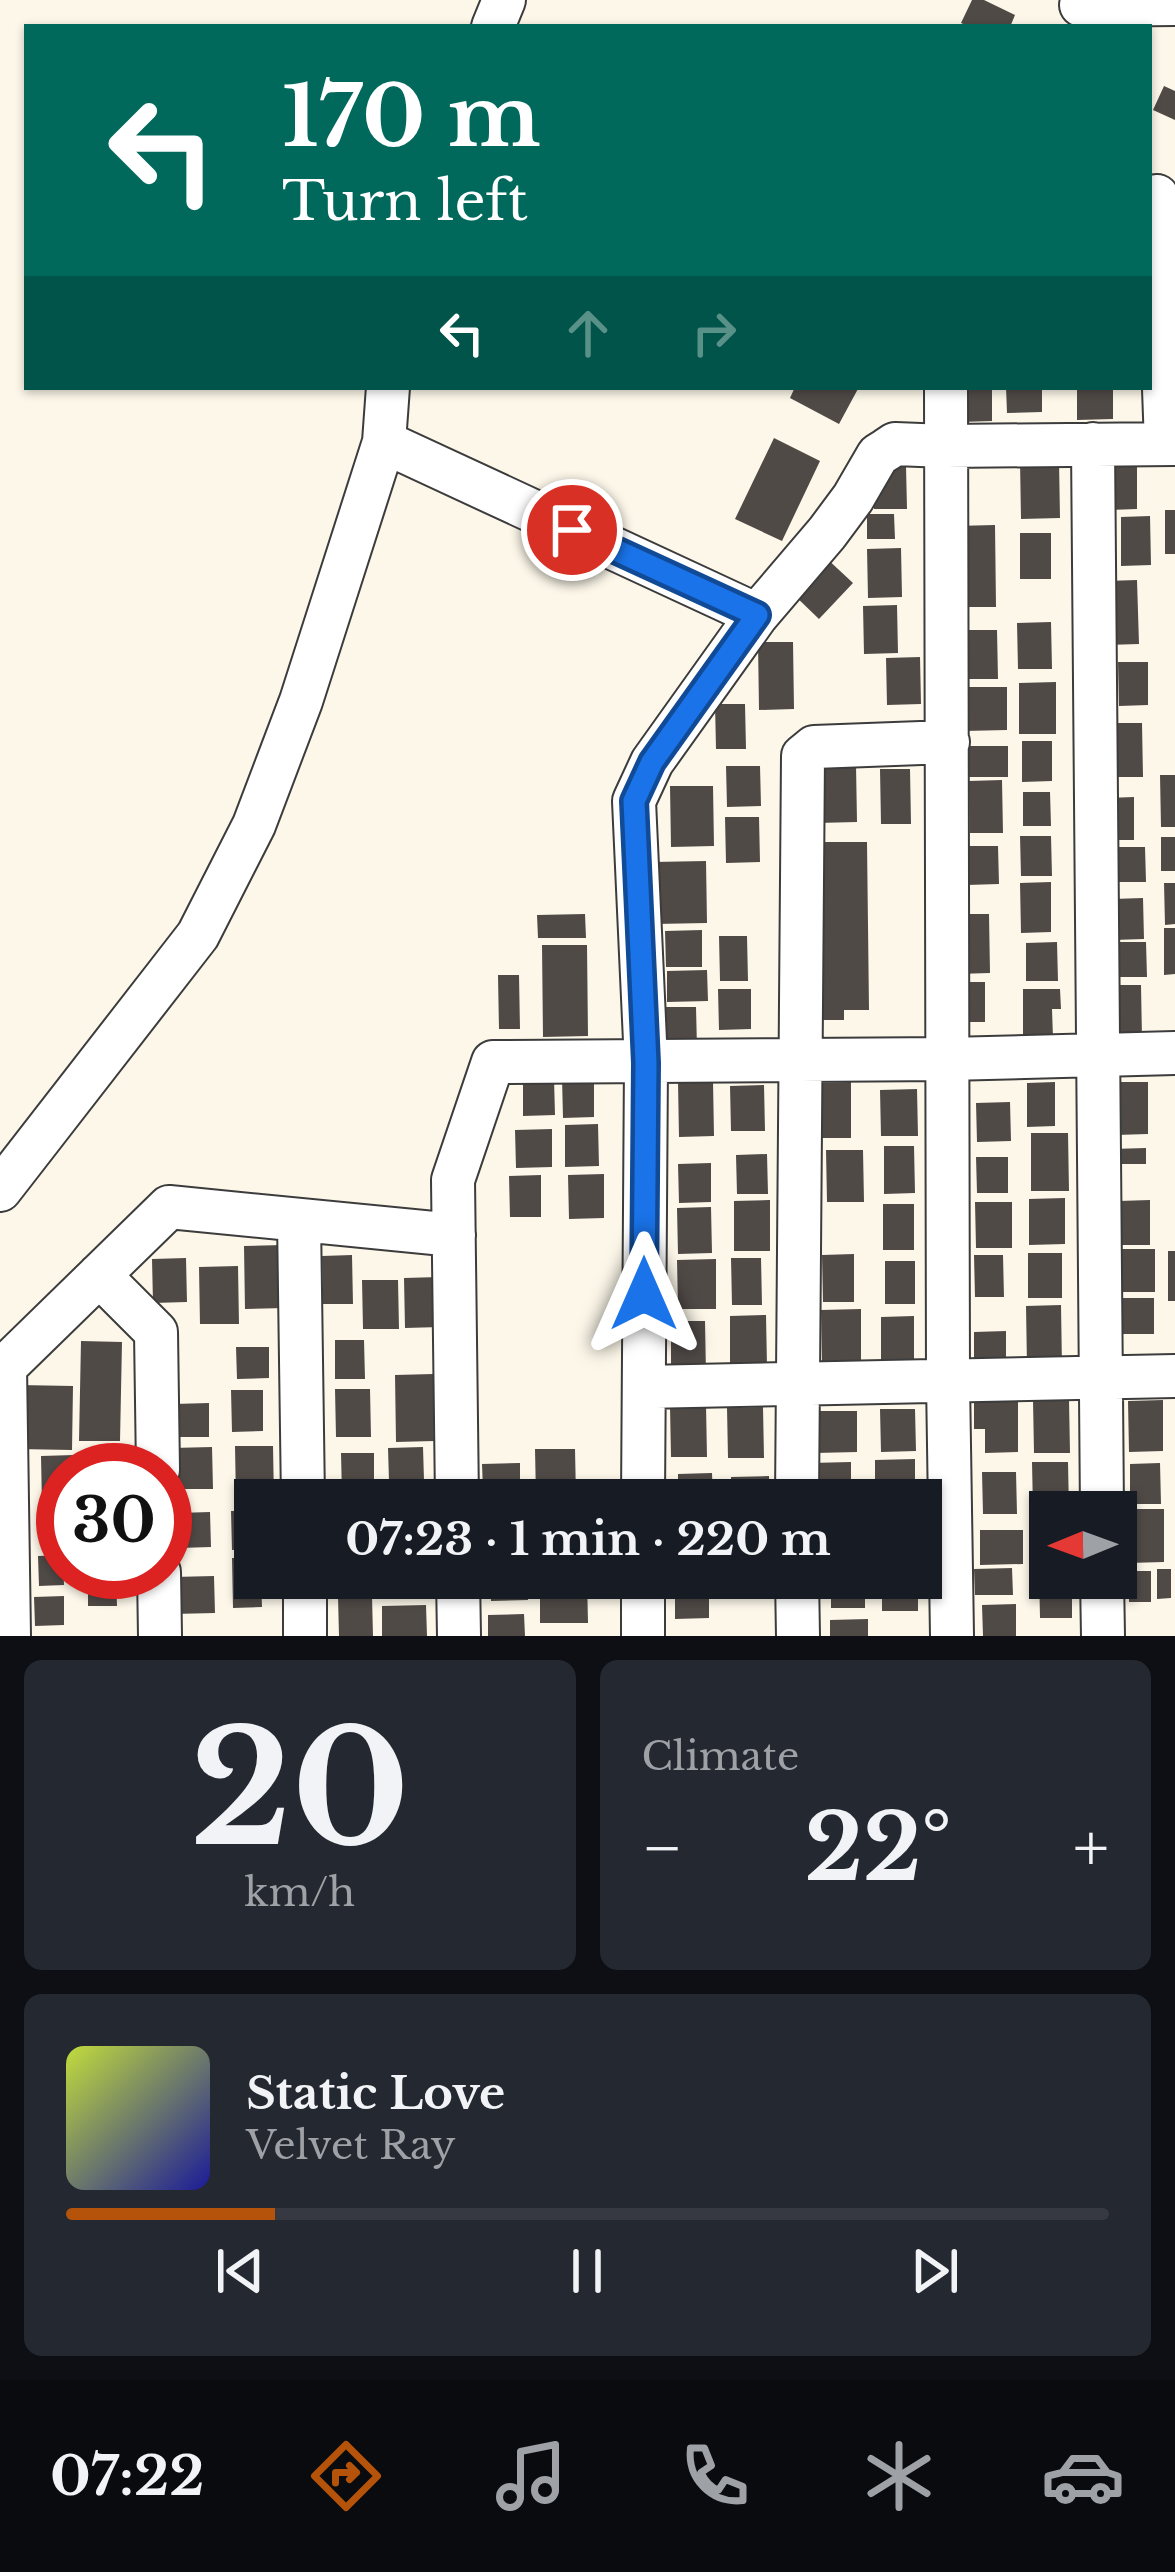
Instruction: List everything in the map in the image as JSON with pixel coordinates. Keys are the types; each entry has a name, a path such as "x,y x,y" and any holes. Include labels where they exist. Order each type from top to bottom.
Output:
{"street":[{"path":"1078,11 1175,4"},
{"path":"644,1479 646,1063 634,801 652,762 757,615 853,498 878,455 895,444 1170,444 1160,196"},
{"path":"0,1190 198,935 254,825 301,700 384,442 388,390"},
{"path":"946,390 952,1636"},
{"path":"384,442 757,615"},
{"path":"1093,444 1102,1491"},
{"path":"797,1479 803,756 814,747 948,742"},
{"path":"457,1479 453,1180 493,1062 948,1059 1175,1052"},
{"path":"9,1636 5,1367 169,1207 454,1235"},
{"path":"299,1220 303,1479"},
{"path":"99,1275 156,1332 158,1443"},
{"path":"644,1387 1175,1376"},
{"path":"159,1599 160,1636"},
{"path":"304,1599 305,1636"},
{"path":"458,1599 459,1636"},
{"path":"643,1599 643,1636"},
{"path":"797,1599 798,1636"},
{"path":"1102,1599 1103,1636"}],"building":[{"path":"972,0 984,0 1015,15 1011,24 961,23"},
{"path":"1164,86 1175,91 1175,120 1153,110"},
{"path":"794,390 857,390 839,424 790,398"},
{"path":"960,390 992,390 992,421 961,422"},
{"path":"1006,390 1042,390 1042,412 1007,413"},
{"path":"1077,390 1113,390 1113,419 1077,420"},
{"path":"774,438 820,461 782,541 735,519"},
{"path":"1059,460 1060,518 1021,519 1020,461"},
{"path":"1137,462 1137,509 1109,510 1109,463"},
{"path":"873,466 906,466 907,509 874,509"},
{"path":"1165,510 1175,510 1175,554 1165,554"},
{"path":"867,514 894,514 895,539 867,539"},
{"path":"1150,516 1151,565 1121,566 1121,517"},
{"path":"995,525 996,607 956,607 955,526"},
{"path":"1020,533 1051,533 1051,579 1020,579"},
{"path":"901,548 902,597 868,598 867,549"},
{"path":"824,556 853,583 819,619 791,592"},
{"path":"1137,580 1139,644 1107,645 1106,581"},
{"path":"897,605 898,653 864,654 863,606"},
{"path":"1051,622 1052,669 1018,669 1017,623"},
{"path":"966,630 997,630 998,679 966,679"},
{"path":"758,642 793,642 794,709 759,710"},
{"path":"920,657 921,704 887,705 886,658"},
{"path":"1118,662 1148,662 1148,705 1119,706"},
{"path":"1056,682 1056,734 1019,734 1019,683"},
{"path":"963,687 1007,687 1007,730 964,731"},
{"path":"715,704 745,704 746,749 716,749"},
{"path":"1111,723 1142,723 1143,777 1112,777"},
{"path":"1022,741 1052,741 1052,781 1022,782"},
{"path":"969,746 1008,746 1008,777 969,777"},
{"path":"856,765 857,822 817,823 816,766"},
{"path":"726,766 760,766 761,806 727,807"},
{"path":"880,769 910,769 911,824 881,824"},
{"path":"1160,775 1175,775 1175,827 1161,827"},
{"path":"1002,780 1003,833 970,833 969,781"},
{"path":"670,786 713,786 714,846 671,847"},
{"path":"1023,792 1050,792 1051,826 1023,826"},
{"path":"1134,797 1134,840 1107,840 1107,798"},
{"path":"725,817 759,817 760,862 726,863"},
{"path":"1020,836 1051,836 1052,876 1021,876"},
{"path":"1161,837 1175,837 1175,871 1161,871"},
{"path":"818,842 867,842 869,1010 844,1010 844,1020 811,1020"},
{"path":"967,846 998,846 999,884 967,885"},
{"path":"1111,847 1145,847 1146,882 1111,882"},
{"path":"706,861 707,923 655,924 654,862"},
{"path":"1051,882 1051,932 1021,933 1020,883"},
{"path":"1164,883 1175,883 1175,924 1165,925"},
{"path":"1143,898 1144,939 1113,940 1112,899"},
{"path":"585,914 586,938 538,938 537,915"},
{"path":"957,914 989,914 990,973 957,974"},
{"path":"1164,928 1175,928 1175,974 1164,975"},
{"path":"702,930 702,967 666,967 665,931"},
{"path":"719,936 747,936 748,981 720,981"},
{"path":"1057,942 1058,981 1026,981 1026,943"},
{"path":"1114,942 1146,942 1147,977 1114,977"},
{"path":"542,945 587,945 588,1036 543,1037"},
{"path":"707,970 708,1001 667,1002 667,971"},
{"path":"498,975 519,975 520,1029 499,1029"},
{"path":"953,982 985,982 985,1022 954,1022"},
{"path":"1112,985 1141,985 1142,1038 1112,1039"},
{"path":"718,989 751,989 751,1029 719,1030"},
{"path":"1023,989 1060,989 1061,1009 1052,1009 1053,1038 1023,1038"},
{"path":"663,1007 696,1007 697,1048 663,1049"},
{"path":"523,1078 554,1078 555,1115 523,1116"},
{"path":"562,1078 594,1078 594,1117 563,1118"},
{"path":"713,1081 714,1136 679,1137 678,1082"},
{"path":"851,1082 851,1138 816,1138 816,1083"},
{"path":"1055,1082 1055,1126 1027,1127 1027,1083"},
{"path":"1115,1082 1148,1082 1148,1134 1116,1135"},
{"path":"764,1085 765,1131 731,1131 730,1086"},
{"path":"917,1089 918,1136 881,1136 880,1090"},
{"path":"1010,1102 1011,1141 977,1142 976,1103"},
{"path":"598,1124 599,1166 565,1167 565,1125"},
{"path":"552,1129 552,1167 516,1168 515,1130"},
{"path":"1031,1133 1068,1133 1069,1191 1031,1191"},
{"path":"884,1146 914,1146 915,1193 884,1194"},
{"path":"1146,1148 1146,1164 1113,1164 1112,1149"},
{"path":"826,1150 863,1150 864,1202 827,1202"},
{"path":"767,1154 768,1194 737,1194 736,1155"},
{"path":"976,1157 1008,1157 1008,1193 977,1193"},
{"path":"711,1163 711,1202 679,1203 678,1164"},
{"path":"604,1174 604,1218 569,1219 568,1175"},
{"path":"541,1175 541,1217 510,1217 509,1176"},
{"path":"1065,1198 1065,1244 1029,1245 1029,1199"},
{"path":"770,1200 770,1251 734,1251 734,1201"},
{"path":"1150,1200 1150,1245 1120,1245 1119,1201"},
{"path":"975,1202 1012,1202 1012,1248 976,1248"},
{"path":"883,1204 914,1204 914,1250 883,1250"},
{"path":"711,1207 712,1253 678,1254 677,1208"},
{"path":"283,1245 284,1308 245,1309 244,1246"},
{"path":"1121,1249 1155,1249 1155,1292 1122,1292"},
{"path":"1168,1251 1175,1251 1175,1301 1168,1301"},
{"path":"1028,1253 1062,1253 1062,1298 1028,1298"},
{"path":"854,1254 854,1302 823,1302 822,1255"},
{"path":"352,1255 353,1304 323,1304 322,1256"},
{"path":"974,1255 1003,1255 1004,1297 975,1297"},
{"path":"186,1258 187,1302 153,1303 152,1259"},
{"path":"731,1258 761,1258 762,1305 732,1305"},
{"path":"716,1259 716,1309 678,1309 677,1260"},
{"path":"885,1261 915,1261 915,1304 885,1304"},
{"path":"238,1266 239,1324 200,1324 199,1267"},
{"path":"439,1277 440,1327 405,1328 404,1278"},
{"path":"362,1280 398,1280 399,1329 363,1329"},
{"path":"1117,1298 1154,1298 1154,1334 1118,1334"},
{"path":"1061,1305 1062,1367 1027,1367 1026,1306"},
{"path":"861,1309 861,1360 822,1361 821,1310"},
{"path":"766,1315 767,1367 730,1368 730,1316"},
{"path":"914,1316 914,1365 881,1365 881,1317"},
{"path":"671,1321 705,1321 706,1374 671,1375"},
{"path":"1006,1331 1006,1366 974,1366 974,1332"},
{"path":"335,1340 364,1340 365,1379 335,1379"},
{"path":"81,1341 122,1342 120,1441 79,1441"},
{"path":"236,1347 269,1347 269,1378 237,1379"},
{"path":"433,1374 434,1441 396,1442 395,1375"},
{"path":"19,1385 73,1386 72,1443 36,1443 36,1449 18,1449"},
{"path":"335,1389 370,1389 371,1437 336,1437"},
{"path":"231,1390 263,1390 263,1431 232,1432"},
{"path":"1018,1393 1018,1452 985,1453 985,1429 974,1429 974,1394"},
{"path":"1033,1400 1069,1400 1070,1453 1034,1453"},
{"path":"1163,1400 1163,1451 1129,1452 1128,1401"},
{"path":"209,1403 209,1437 174,1437 174,1404"},
{"path":"706,1405 707,1457 671,1457 670,1406"},
{"path":"763,1407 764,1458 728,1458 727,1408"},
{"path":"880,1409 915,1409 916,1451 881,1452"},
{"path":"814,1411 857,1411 857,1452 815,1453"},
{"path":"235,1446 273,1446 274,1479 236,1479"},
{"path":"212,1447 213,1489 192,1489 192,1448"},
{"path":"423,1447 424,1479 389,1479 388,1448"},
{"path":"535,1449 575,1449 576,1479 536,1479"},
{"path":"341,1453 374,1453 374,1479 342,1479"},
{"path":"915,1459 915,1479 875,1479 875,1460"},
{"path":"851,1462 851,1479 810,1479 810,1463"},
{"path":"1032,1462 1068,1462 1069,1491 1033,1491"},
{"path":"520,1463 520,1479 483,1479 482,1464"},
{"path":"1160,1463 1161,1504 1137,1504 1137,1491 1130,1491 1130,1464"},
{"path":"982,1472 1016,1472 1017,1514 983,1514"},
{"path":"712,1473 712,1479 678,1479 678,1474"},
{"path":"769,1476 769,1479 731,1479"},
{"path":"1137,1509 1164,1509 1164,1562 1137,1563"},
{"path":"231,1511 234,1511 234,1550"},
{"path":"210,1512 211,1547 192,1548 192,1513"},
{"path":"980,1530 1023,1530 1023,1564 980,1565"},
{"path":"234,1558 234,1599 262,1599 262,1607 233,1608"},
{"path":"1012,1568 1013,1595 975,1595 974,1569"},
{"path":"1157,1569 1171,1569 1171,1598 1157,1599"},
{"path":"1137,1571 1151,1571 1151,1602 1129,1602 1137,1599"},
{"path":"214,1576 215,1613 173,1614 173,1599 192,1599 192,1577"},
{"path":"34,1597 64,1599 64,1625 35,1626"},
{"path":"88,1599 117,1599 117,1606 88,1606"},
{"path":"338,1599 372,1599 373,1636 339,1636"},
{"path":"540,1599 587,1599 588,1623 540,1623"},
{"path":"675,1599 709,1599 709,1618 675,1619"},
{"path":"831,1599 865,1599 865,1608 831,1608"},
{"path":"882,1599 918,1599 918,1611 882,1611"},
{"path":"1040,1599 1072,1599 1072,1618 1040,1618"},
{"path":"1016,1604 1016,1636 983,1636 982,1605"},
{"path":"426,1605 427,1636 382,1636 382,1606"},
{"path":"524,1614 525,1636 488,1636 488,1615"},
{"path":"868,1619 868,1636 830,1636 830,1620"}],"route":[{"path":"572,530 757,615 652,762 634,801 646,1063 644,1294"}]}
